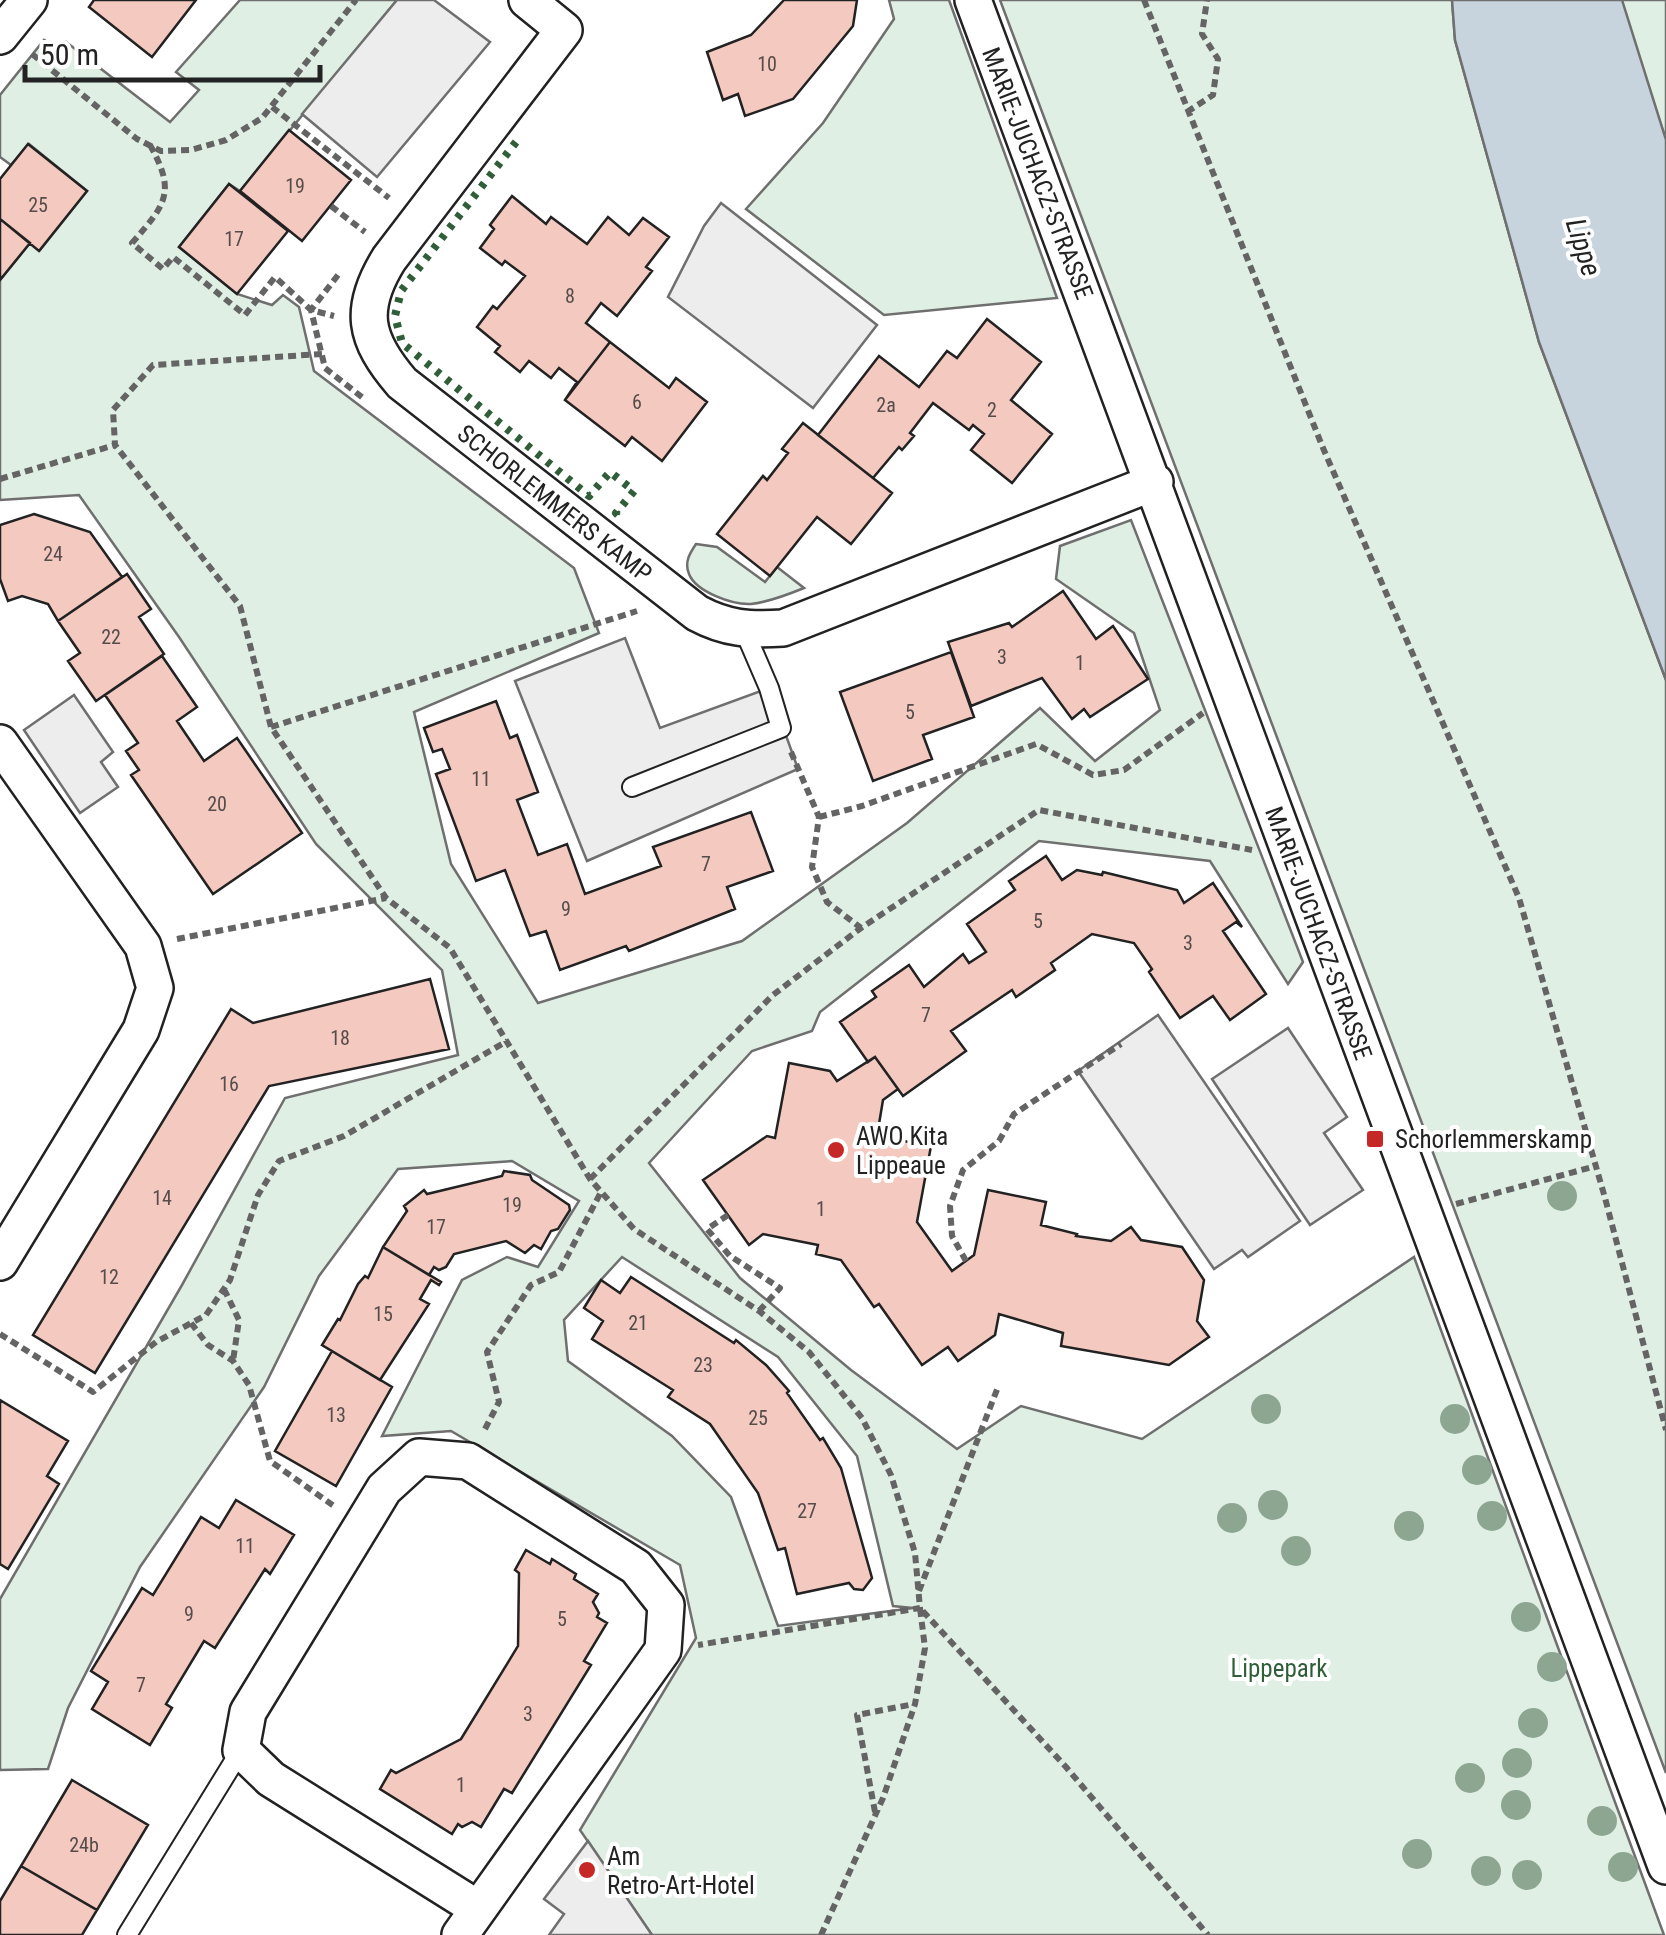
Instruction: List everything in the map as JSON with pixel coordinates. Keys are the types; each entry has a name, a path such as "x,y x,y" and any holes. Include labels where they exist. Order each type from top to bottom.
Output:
{"street":[{"path":"2,33 29,0"},
{"path":"368,325 369,302 389,259 564,30 528,0"},
{"name":"MARIE-JUCHACZ-STRASSE","path":"973,0 1666,1866"},
{"name":"SCHORLEMMERS KAMP","path":"368,325 374,345 402,383 678,598 721,625 744,630 783,628 1155,482"},
{"path":"0,743 143,946 155,988 141,1030 0,1262"},
{"path":"420,1457 468,1461 636,1568 666,1604 663,1650 468,1922 271,1779 241,1750 248,1712 384,1489 420,1457"}],"lane":[{"path":"632,787 781,728 744,630"},
{"path":"127,1935 241,1750"}],"path":[{"path":"2,33 137,139 162,150 191,150 226,140 262,118 356,0"},
{"path":"1144,0 1323,448 1519,898 1666,1430"},
{"path":"1188,112 1213,95 1218,59 1202,34 1207,0"},
{"path":"272,106 394,202"},
{"path":"149,144 168,188 162,209 132,243 163,269 172,256 245,314 275,277 311,310 368,325"},
{"path":"331,206 368,235"},
{"path":"322,354 154,365 113,410 114,446 240,606 271,727 386,898 450,948 590,1178 634,1229 759,1311 809,1352 862,1418 891,1474 915,1554 925,1648 916,1704 875,1816 821,1935"},
{"path":"0,479 114,446"},
{"path":"271,727 678,598"},
{"path":"819,817 862,806 1036,744 1093,776 1124,770 1232,692"},
{"path":"781,728 819,817 812,867 827,902 861,928"},
{"path":"590,1178 773,995 861,928 1039,810 1292,858"},
{"path":"143,946 386,898"},
{"path":"0,1334 93,1392 156,1342 206,1316 230,1280 258,1195 279,1161 344,1136 507,1041"},
{"path":"966,1261 952,1236 950,1206 963,1170 999,1141 1014,1114 1121,1044"},
{"path":"1421,1213 1596,1166"},
{"path":"468,1461 499,1402 487,1352 531,1285 559,1272 602,1191"},
{"path":"728,1216 707,1230 730,1256 780,1288 759,1311"},
{"path":"224,1288 239,1320 233,1361"},
{"path":"191,1323 208,1345 233,1361 249,1385 270,1461 318,1498 364,1522"},
{"path":"918,1592 998,1388"},
{"path":"663,1650 920,1608"},
{"path":"920,1608 1066,1766 1208,1935"},
{"path":"875,1816 857,1715 916,1704"}],"green space":[{"name":"Lippepark","path":"240,0 397,0 240,191 229,184 179,247 237,294 272,305 283,295 299,307 314,371 574,568 599,633 414,712 451,864 538,1003 742,941 907,823 1040,708 1095,761 1160,710 1134,633 1056,579 1060,546 1131,520 1303,962 1288,984 1210,861 1039,841 820,1012 812,1031 752,1051 649,1163 740,1278 851,1370 957,1449 1021,1406 1142,1439 1414,1257 1664,1935 652,1935 580,1830 696,1638 680,1565 451,1431 382,1436 462,1280 507,1257 538,1267 579,1201 512,1161 398,1169 319,1276 264,1387 140,1567 68,1708 48,1769 0,1770 0,1599 285,1098 458,1055 442,970 316,844 79,495 0,500 0,280 30,243 40,250 87,191 29,144 11,165 0,157 0,95 44,40 59,49 66,42 170,122 199,90 176,72","holes":["622,1257 778,1357 857,1456 893,1606 913,1608 778,1626 731,1497 672,1436 568,1361 564,1320"]},
{"path":"889,0 949,0 1057,298 884,315 746,209 823,123 894,19"},
{"path":"1000,0 1452,0 1455,40 1539,342 1666,680 1666,1773"},
{"path":"1622,0 1666,0 1666,140 1622,9"},
{"path":"696,544 717,547 765,582 777,567 804,588 751,604 716,596 689,574 687,562"}],"shaded area":[{"path":"397,0 434,0 490,42 377,177 302,114"},
{"path":"721,203 877,325 813,408 668,297 704,226"},
{"path":"625,638 660,728 769,688 798,769 587,861 515,681"},
{"path":"74,695 113,752 101,762 118,787 80,813 24,730"},
{"path":"1158,1015 1300,1221 1248,1257 1242,1250 1214,1269 1078,1071"},
{"path":"1288,1028 1347,1117 1324,1133 1363,1190 1310,1225 1212,1079"},
{"name":"Am Retro-Art-Hotel","path":"588,1841 652,1935 549,1935 564,1914 544,1899"}],"water":[{"name":"Lippe","path":"1452,0 1622,0 1666,140 1666,680 1539,342 1455,40"}],"building":[{"path":"94,0 196,0 152,57 89,7"},
{"path":"784,0 857,0 853,26 793,99 745,116 738,94 723,100 707,52 751,35"},
{"path":"289,130 351,180 302,241 240,191"},
{"path":"28,144 87,191 39,251 0,219 0,179"},
{"path":"229,184 288,231 237,294 179,247"},
{"path":"512,196 546,224 551,217 587,244 608,217 629,235 643,218 669,237 646,267 652,271 617,316 601,303 586,323 610,342 565,400 577,382 559,368 551,378 529,361 520,372 495,352 500,346 477,327 525,276 480,248 494,229 490,225"},
{"path":"0,219 30,243 0,280"},
{"path":"987,319 1041,362 1011,400 1052,434 1012,483 971,450 984,434 973,425 969,430 933,403 910,433 914,436 902,450 899,447 873,478 818,435 879,356 919,387 947,351 957,358"},
{"path":"610,342 669,388 676,378 707,402 662,461 632,437 625,446 565,400"},
{"path":"803,423 892,493 851,544 817,517 770,576 717,534 763,476 767,480 788,453 782,449"},
{"path":"34,514 90,532 122,577 58,621 48,604 22,596 8,601 0,579 0,525"},
{"path":"127,574 151,609 139,617 164,654 96,701 68,661 80,653 58,621"},
{"path":"1063,591 1096,639 1113,626 1148,679 1090,717 1084,709 1072,719 1042,678 971,706 948,642 1009,623 1012,627"},
{"path":"951,652 974,717 923,735 932,759 873,781 840,692"},
{"path":"162,656 197,707 177,721 204,761 237,738 302,833 213,894 131,775 139,770 126,751 138,743 105,695"},
{"path":"496,701 510,738 517,735 538,792 517,800 538,855 567,844 585,894 661,866 653,847 751,812 773,871 727,887 735,909 629,951 626,946 560,970 546,931 530,936 505,870 476,881 436,774 450,769 442,749 433,752 424,728"},
{"path":"1046,856 1062,880 1077,870 1102,875 1103,872 1177,890 1184,903 1213,883 1242,927 1236,922 1223,931 1266,994 1230,1020 1213,996 1180,1018 1134,943 1092,934 1051,963 1055,970 1016,997 1012,990 951,1031 966,1051 903,1096 875,1057 868,1062 840,1022 876,997 872,991 909,965 924,987 963,954 969,963 986,952 967,924 1015,890 1009,881"},
{"path":"430,979 449,1049 269,1086 95,1373 33,1335 231,1009 253,1023"},
{"path":"875,1057 898,1089 883,1100 877,1136 931,1146 917,1222 952,1271 974,1255 988,1190 1046,1202 1041,1225 1111,1241 1131,1227 1141,1240 1182,1247 1204,1280 1197,1321 1209,1337 1169,1365 1061,1346 1063,1333 999,1314 995,1335 958,1361 948,1347 922,1365 879,1304 874,1307 841,1260 816,1254 818,1245 763,1234 749,1245 703,1180 767,1136 775,1138 789,1063 830,1071 837,1081"},
{"path":"504,1171 530,1175 569,1205 558,1229 551,1231 541,1249 534,1245 525,1253 506,1241 454,1254 446,1267 434,1267 429,1275 383,1247 407,1211 404,1206 424,1190 427,1194 502,1176"},
{"path":"383,1247 441,1282 439,1285 431,1280 420,1299 429,1304 380,1380 322,1345 358,1284 365,1276 368,1278"},
{"path":"631,1277 734,1343 736,1340 789,1391 841,1468 872,1578 863,1590 854,1589 849,1583 797,1594 785,1548 778,1550 758,1493 710,1424 668,1397 673,1390 592,1339 603,1321 584,1308 601,1280 620,1293"},
{"path":"332,1351 392,1387 336,1486 275,1451"},
{"path":"0,1400 68,1441 47,1476 59,1484 8,1569 0,1564"},
{"path":"236,1500 294,1535 270,1574 265,1569 215,1648 204,1641 166,1704 172,1708 150,1745 92,1709 108,1682 91,1671 142,1588 153,1595 201,1517 219,1528"},
{"path":"526,1550 550,1564 552,1559 576,1574 574,1579 598,1594 593,1602 597,1617 607,1623 584,1661 591,1665 512,1793 504,1789 481,1827 472,1822 462,1827 458,1824 452,1834 380,1789 391,1770 396,1773 461,1739 518,1646 519,1573 515,1570"},
{"path":"72,1780 148,1825 97,1910 21,1866"},
{"path":"21,1866 97,1910 82,1935 0,1935 0,1901"}],"hedge":[{"path":"516,142 401,291 395,316 402,343 589,496 610,472 634,491 616,513 622,519"}],"place":[{"name":"Schorlemmerskamp","path":"1375,1139"},
{"name":"AWO Kita Lippeaue","path":"836,1150"},
{"name":"Am Retro-Art-Hotel","path":"587,1870"}]}
